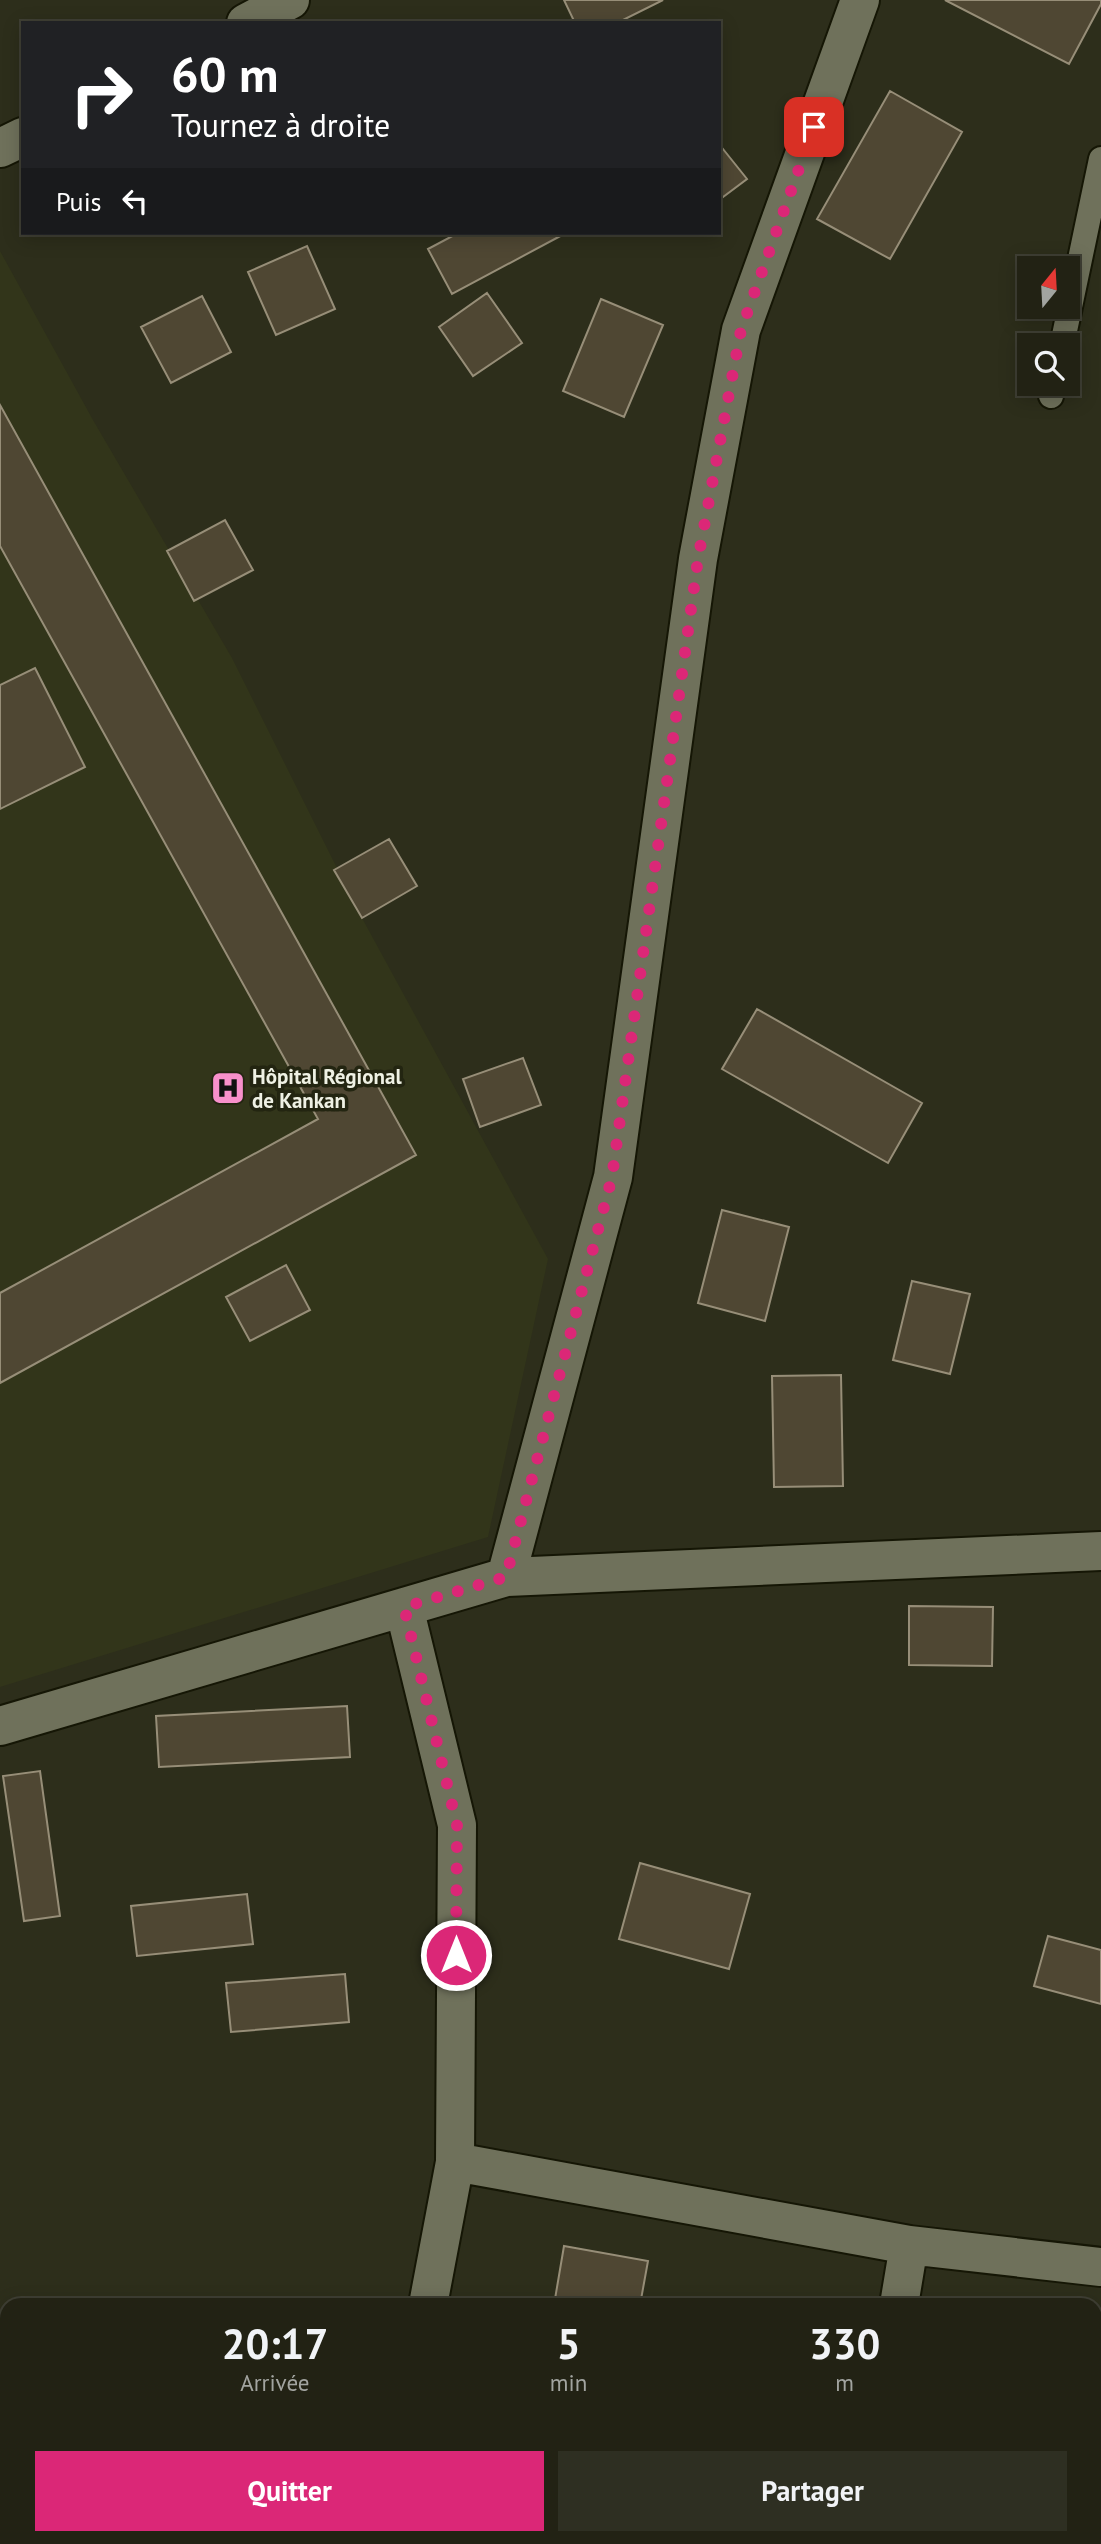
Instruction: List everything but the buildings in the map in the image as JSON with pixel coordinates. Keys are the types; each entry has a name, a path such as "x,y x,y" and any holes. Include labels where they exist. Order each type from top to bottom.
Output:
{"street":[{"path":"250,21 290,0"},
{"path":"506,1577 612,1177 698,559 741,330 860,0"},
{"path":"0,148 21,137"},
{"path":"0,1726 506,1577 1101,1551"},
{"path":"404,1607 457,1825 455,2162 429,2298"},
{"path":"455,2162 909,2245 1101,2267"},
{"path":"901,2298 909,2245"}],"lane":[{"path":"1065,333 1101,159"}],"shaded area":[{"name":"Hôpital Régional de Kankan","path":"0,251 93,420 232,658 362,918 548,1259 488,1537 0,1687"}],"place":[{"name":"Hôpital Régional de Kankan","path":"228,1088"}],"route":[{"path":"456,1955 457,1825 404,1607 506,1577 612,1177 698,559 741,330 814,127"}]}
